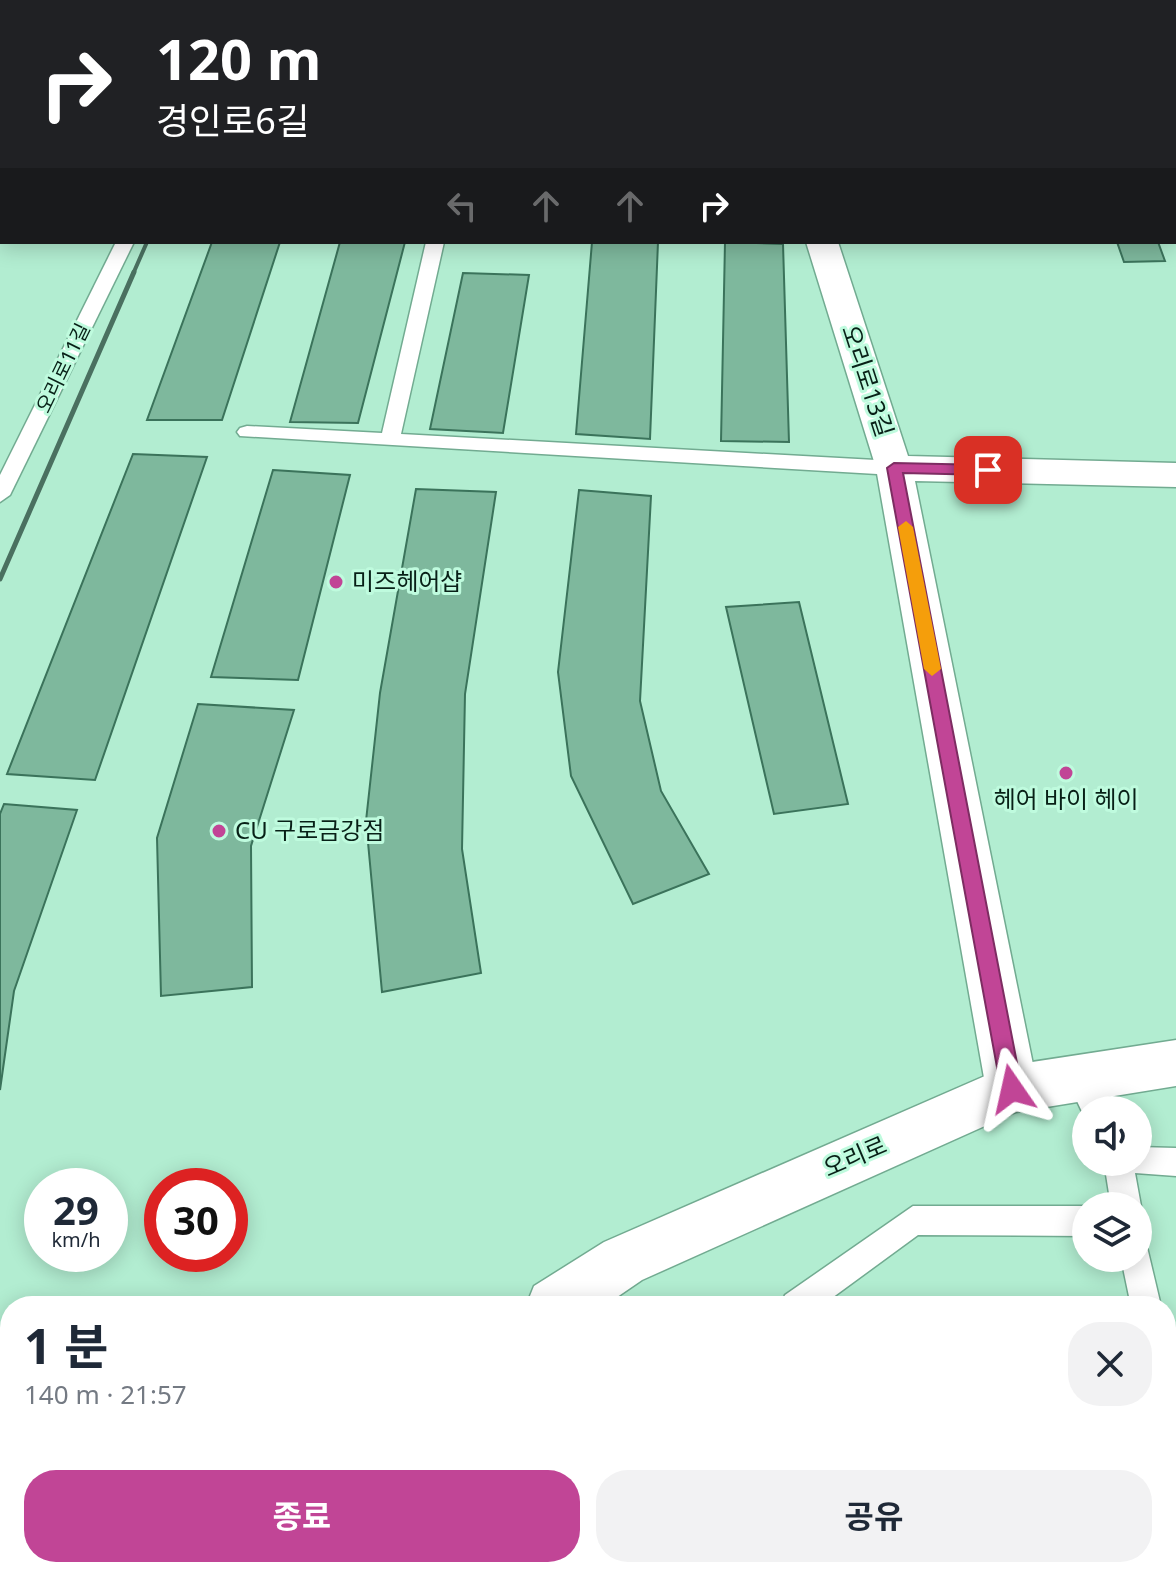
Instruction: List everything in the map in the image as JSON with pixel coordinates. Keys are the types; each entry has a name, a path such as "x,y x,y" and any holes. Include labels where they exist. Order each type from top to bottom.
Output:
{"street":[{"name":"오리로13길","path":"823,244 894,468 1012,1089"},
{"path":"894,468 1176,475"},
{"name":"오리로","path":"569,1296 623,1261 1012,1089 1087,1093 1176,1063"}],"lane":[{"name":"오리로11길","path":"0,495 124,244"},
{"path":"390,440 435,244"},
{"path":"247,432 894,468"},
{"path":"1152,1161 1176,1162"},
{"path":"810,1296 913,1220 1072,1221"},
{"path":"1139,1272 1144,1296"}],"building":[{"path":"211,244 279,244 222,420 147,420"},
{"path":"339,244 404,244 358,423 290,422"},
{"path":"592,244 658,244 650,439 576,434"},
{"path":"725,244 783,244 789,442 721,441"},
{"path":"1118,244 1159,244 1165,261 1124,262"},
{"path":"463,273 529,275 503,433 430,429"},
{"path":"133,454 207,457 95,780 7,774"},
{"path":"273,470 350,475 298,680 211,677"},
{"path":"416,489 496,492 465,694 462,849 481,973 382,992 366,821 380,693"},
{"path":"579,490 651,496 640,701 661,791 709,874 633,904 571,776 558,672"},
{"path":"799,602 848,804 774,814 726,607"},
{"path":"198,704 294,710 251,846 252,987 161,996 157,838"},
{"path":"4,804 77,810 14,991 0,1090 0,814"}],"railway":[{"path":"133,274 146,244"},
{"path":"0,579 134,272"}],"slow traffic":[{"path":"906,527 932,669"}],"place":[{"name":"미즈헤어샵","path":"336,582"},
{"name":"헤어 바이 헤이","path":"1066,773"},
{"name":"CU 구로금강점","path":"219,831"}],"route":[{"path":"988,470 894,468 1012,1089"}]}
